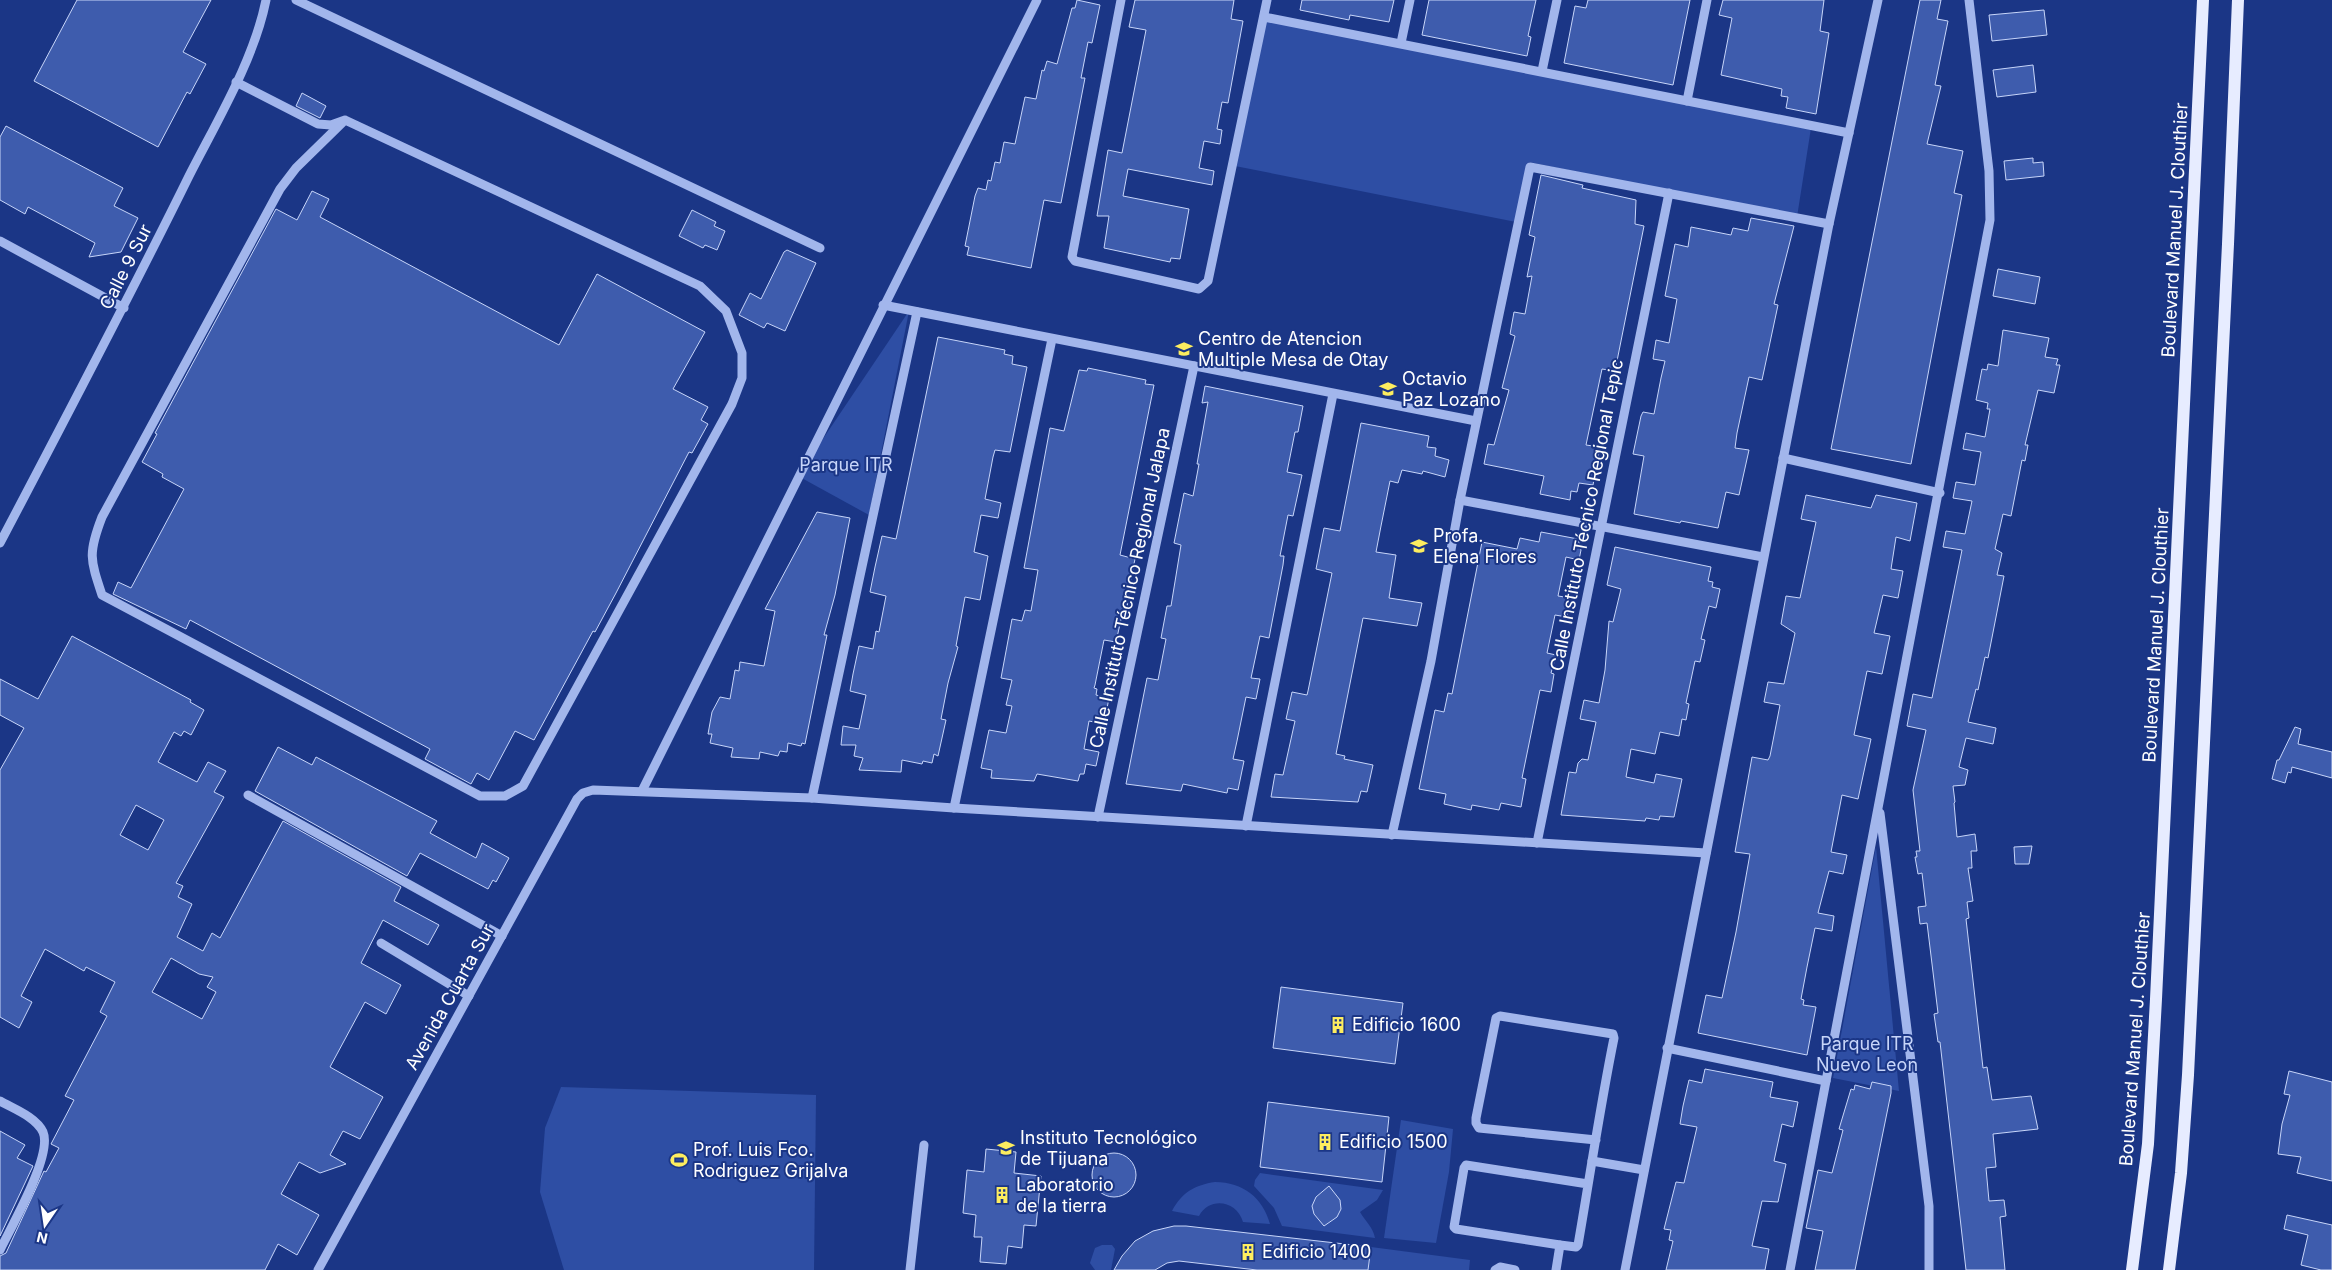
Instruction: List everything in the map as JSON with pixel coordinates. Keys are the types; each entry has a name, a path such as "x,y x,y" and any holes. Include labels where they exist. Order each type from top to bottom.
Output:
{"main road":[{"name":"Boulevard Manuel J. Clouthier","path":"2132,1270 2148,1144 2156,1009 2203,0"},
{"path":"2169,1270 2181,1173 2188,1075 2238,0"}],"street":[{"name":"Calle 9 Sur","path":"0,543 124,308 236,82 261,25 266,0"},
{"path":"296,0 820,248"},
{"path":"642,791 883,305 1038,0"},
{"path":"1120,0 1072,257 1075,261 1199,289 1208,281 1267,0"},
{"path":"1401,43 1410,0"},
{"path":"1542,71 1557,0"},
{"path":"1686,101 1707,0"},
{"path":"1624,1270 1829,224 1878,0"},
{"path":"1790,1270 1940,493 1990,220 1989,171 1970,0"},
{"path":"1264,17 1849,133"},
{"path":"236,82 318,124 331,125 345,120 700,286 726,311 742,353 742,378 732,404 523,786 505,796 480,796 102,595 91,564 93,540 102,517 280,189 296,168 345,120"},
{"path":"1392,835 1431,661 1460,500 1531,166 1829,224"},
{"name":"Calle Instituto Técnico Regional Tepic","path":"1537,843 1669,193"},
{"path":"0,241 124,308"},
{"path":"883,305 1476,421"},
{"path":"812,798 917,312"},
{"path":"954,808 1052,339"},
{"name":"Calle Instituto Técnico Regional Jalapa","path":"1098,817 1194,366"},
{"path":"1246,826 1334,394"},
{"path":"1783,458 1940,493"},
{"path":"1460,500 1764,557"},
{"name":"Avenida Cuarta Sur","path":"318,1270 576,799 583,793 593,790 642,791 812,798 1706,853"},
{"path":"248,795 502,936"},
{"path":"1879,805 1929,1206 1929,1270"},
{"path":"381,943 469,996"},
{"path":"1588,1184 1466,1165 1454,1225 1456,1229 1560,1245 1576,1247 1578,1245 1614,1038 1613,1034 1500,1016 1496,1018 1476,1124 1479,1128 1596,1140"},
{"path":"1668,1048 1826,1080"},
{"path":"0,1101 33,1120 43,1133 45,1146 37,1175 0,1250"},
{"path":"910,1270 924,1145"},
{"path":"1592,1161 1644,1170"},
{"path":"1556,1270 1560,1245"},
{"path":"1495,1270 1500,1267 1515,1270"}],"green space":[{"path":"1265,19 1811,128 1797,217 1529,162 1516,222 1235,166"},
{"name":"Parque ITR","path":"909,311 869,515 798,476"},
{"name":"Parque ITR Nuevo Leon","path":"1876,847 1899,1091 1833,1078"},
{"name":"Prof. Luis Fco. Rodriguez Grijalva","path":"561,1087 816,1095 814,1270 564,1270 540,1192 545,1128"},
{"path":"1401,1120 1453,1129 1449,1172 1436,1243 1384,1238"},
{"path":"1260,1173 1383,1190 1377,1200 1360,1212 1371,1227 1375,1238 1282,1226 1274,1208 1254,1186 1255,1180"},
{"path":"1215,1182 1234,1185 1250,1193 1262,1206 1270,1224 1243,1222 1235,1209 1223,1204 1210,1206 1199,1216 1172,1211 1180,1199 1190,1190"},
{"path":"1102,1245 1112,1245 1115,1249 1111,1270 1095,1270 1090,1263 1095,1248"},
{"path":"1371,1247 1470,1260 1469,1270 1368,1270"}],"building":[{"path":"77,0 211,0 183,52 206,64 190,94 187,92 158,147 34,81"},
{"path":"1077,0 1100,5 1092,43 1088,42 1081,78 1085,78 1061,203 1044,200 1031,268 967,255 969,247 965,246 978,188 986,190 988,180 991,181 995,162 1000,163 1004,142 1015,144 1025,97 1036,99 1042,70 1044,71 1047,61 1057,64 1072,8 1075,8"},
{"path":"1135,0 1234,0 1231,19 1243,21 1228,103 1222,102 1217,129 1222,130 1220,144 1204,141 1199,168 1214,171 1212,185 1128,169 1123,196 1189,209 1180,259 1171,258 1170,262 1104,248 1109,216 1097,216 1108,150 1122,153 1146,30 1129,27"},
{"path":"1302,0 1394,0 1389,22 1350,15 1349,20 1300,10"},
{"path":"1429,0 1536,0 1528,36 1531,37 1527,56 1422,35"},
{"path":"1588,0 1690,0 1673,85 1564,63 1575,6 1586,8"},
{"path":"1723,0 1824,0 1820,31 1829,33 1816,114 1786,108 1788,97 1781,96 1782,89 1721,75 1732,18 1719,15"},
{"path":"1920,0 1941,0 1937,19 1948,21 1935,85 1941,86 1927,144 1963,151 1954,193 1962,195 1911,464 1831,449"},
{"path":"2044,10 2047,35 1992,41 1989,15"},
{"path":"2033,65 2036,92 1997,97 1993,70"},
{"path":"302,93 326,106 320,118 296,106"},
{"path":"6,126 123,188 114,206 138,218 121,252 89,257 95,243 28,207 25,214 0,200 0,137"},
{"path":"2033,158 2033,163 2043,162 2044,176 2006,180 2004,161"},
{"path":"1541,175 1583,185 1582,188 1636,200 1635,224 1644,226 1615,371 1602,369 1586,445 1600,447 1593,485 1579,483 1577,492 1571,491 1570,500 1540,494 1544,476 1484,464 1488,444 1494,445 1509,390 1502,388 1515,336 1510,334 1514,312 1525,314 1532,276 1527,277 1535,237 1529,235"},
{"path":"312,191 329,199 320,217 559,345 597,274 705,332 673,389 708,407 701,420 708,424 692,453 689,452 616,593 595,632 593,631 534,740 515,731 489,780 477,773 471,784 425,759 430,749 190,620 186,629 113,594 118,582 131,588 184,489 162,477 163,474 142,462 157,434 155,433 276,209 297,220"},
{"path":"692,210 716,222 714,226 725,231 717,250 705,245 703,248 679,236"},
{"path":"1751,218 1794,226 1774,304 1778,305 1762,380 1749,377 1737,433 1735,448 1749,450 1739,495 1726,492 1718,528 1634,514 1644,456 1633,454 1643,412 1654,414 1665,361 1653,359 1656,340 1669,343 1677,299 1665,296 1675,244 1688,247 1691,227 1731,235 1733,228 1748,231"},
{"path":"787,250 816,263 785,331 767,323 764,328 739,315 750,293 761,299 784,252"},
{"path":"1998,269 2040,277 2035,304 1993,296"},
{"path":"2003,330 2049,338 2045,357 2058,359 2056,365 2060,365 2054,393 2038,390 2025,445 2028,445 2025,461 2022,460 2011,516 2003,514 1995,549 2002,553 1997,575 2004,576 1988,658 1985,657 1978,690 1976,689 1968,722 1996,728 1993,744 1966,738 1959,767 1968,770 1965,785 1953,786 1957,837 1975,834 1977,851 1971,851 1972,868 1968,868 1973,901 1967,902 1969,918 1966,919 1983,1068 1987,1067 1992,1100 2031,1096 2038,1129 1993,1134 1996,1167 1986,1168 1989,1201 2004,1200 2006,1216 2000,1217 2005,1270 1966,1270 1940,1042 1938,1042 1934,1014 1938,1013 1927,923 1920,924 1918,907 1926,906 1922,873 1918,874 1915,857 1917,857 1916,851 1920,851 1913,790 1926,730 1907,726 1913,694 1932,698 1962,550 1943,547 1946,531 1965,534 1972,501 1953,498 1956,482 1975,485 1981,452 1963,449 1966,433 1985,437 1990,409 1987,409 1988,403 1976,400 1982,369 1987,370 1988,364 1998,366"},
{"path":"938,337 1005,350 1004,354 1013,356 1012,364 1027,367 1010,452 995,450 993,457 985,499 1001,503 998,518 981,515 974,552 988,556 980,600 965,597 956,646 958,647 941,719 946,720 938,756 934,754 932,763 923,761 922,764 902,760 901,772 859,770 863,758 854,756 856,745 841,745 843,726 859,729 866,695 850,691 853,674 859,646 873,649 876,631 879,632 886,596 870,592 882,536 896,539"},
{"path":"1088,368 1146,380 1145,384 1154,385 1120,555 1135,559 1126,602 1128,602 1125,616 1122,615 1116,642 1104,640 1094,688 1097,689 1096,695 1109,698 1104,724 1089,721 1084,749 1099,752 1096,766 1086,764 1084,774 1080,774 1078,781 1037,774 1034,781 991,778 992,770 981,768 989,730 1006,733 1012,706 1006,705 1012,680 1001,678 1012,619 1022,621 1025,610 1031,611 1038,570 1024,568 1050,428 1064,431 1079,370 1087,371"},
{"path":"1205,386 1303,406 1298,432 1295,432 1287,472 1302,475 1293,516 1288,515 1280,556 1284,556 1283,565 1269,638 1260,636 1251,678 1260,679 1256,699 1246,697 1233,759 1244,761 1238,790 1228,788 1227,793 1183,784 1181,791 1126,784 1147,678 1158,680 1166,639 1161,638 1167,606 1171,606 1181,545 1174,543 1184,493 1193,496 1199,464 1197,464 1208,402 1202,403"},
{"path":"1361,423 1429,436 1427,447 1436,448 1435,456 1449,460 1445,477 1423,471 1422,474 1402,470 1398,483 1390,481 1381,526 1376,552 1396,555 1389,598 1422,603 1417,626 1363,618 1336,754 1345,756 1344,759 1373,765 1367,792 1361,791 1358,802 1271,797 1275,774 1283,775 1295,721 1286,719 1292,692 1307,695 1332,573 1316,569 1324,528 1340,531"},
{"path":"1806,495 1871,508 1876,495 1917,503 1910,541 1896,537 1891,569 1903,571 1898,598 1883,595 1874,633 1890,636 1882,674 1867,671 1854,735 1871,739 1858,799 1842,795 1831,852 1847,855 1843,874 1829,871 1818,913 1834,916 1832,931 1815,928 1807,967 1801,999 1804,1000 1803,1005 1816,1007 1807,1055 1698,1033 1706,995 1722,998 1736,932 1750,854 1735,852 1752,757 1768,760 1770,756 1780,705 1764,702 1768,682 1784,684 1795,633 1781,624 1786,596 1800,598 1816,522 1801,519"},
{"path":"817,512 850,518 835,595 824,635 827,635 805,744 802,743 801,746 788,743 787,752 780,751 778,756 760,752 759,759 731,757 733,748 710,743 712,734 708,734 712,712 720,697 730,699 735,670 739,671 740,662 764,666 775,611 765,609"},
{"path":"1541,532 1578,539 1581,550 1579,560 1566,557 1558,596 1571,598 1567,617 1555,615 1547,653 1556,655 1551,673 1554,674 1551,692 1540,690 1522,778 1526,779 1521,807 1501,803 1499,810 1472,805 1471,810 1444,804 1446,794 1419,789 1435,710 1444,712 1448,693 1452,694 1482,542 1517,549 1520,538 1539,542"},
{"path":"1615,547 1711,567 1708,581 1713,582 1712,587 1720,589 1716,608 1709,606 1701,639 1705,640 1700,662 1695,661 1686,703 1689,704 1686,720 1682,719 1679,736 1660,732 1655,754 1631,749 1626,777 1654,783 1656,774 1682,779 1674,817 1660,816 1659,820 1646,818 1645,821 1561,815 1569,772 1576,773 1578,763 1582,759 1588,760 1596,722 1580,719 1584,700 1599,703 1605,670 1609,621 1613,622 1621,589 1607,585"},
{"path":"72,636 191,700 190,702 204,710 191,735 184,731 181,736 174,732 158,762 197,782 208,762 226,771 214,792 224,797 176,883 183,886 178,897 192,904 177,937 203,951 212,933 220,938 283,821 401,887 394,901 439,925 428,945 383,920 361,963 401,985 386,1014 365,1002 330,1067 383,1097 360,1139 343,1131 330,1155 346,1164 320,1173 299,1162 281,1194 319,1215 297,1255 278,1244 265,1270 0,1270 0,1256 6,1253 44,1171 46,1172 59,1148 51,1144 74,1100 65,1096 107,1016 100,1012 115,982 86,967 84,971 45,949 21,996 32,1002 19,1028 0,1017 0,770 24,728 0,715 0,679 38,699","holes":["136,805 164,820 148,850 120,835","171,958 199,974 213,977 207,987 216,992 202,1019 152,992"]},
{"path":"2295,727 2301,729 2298,744 2332,752 2332,778 2292,767 2291,773 2288,772 2285,783 2272,779 2277,760 2279,760"},
{"path":"278,747 312,765 316,757 437,821 430,833 476,858 482,843 509,858 496,882 493,880 488,889 420,853 407,876 255,791"},
{"path":"2032,846 2029,864 2015,864 2014,847"},
{"name":"Edificio 1600","path":"1281,987 1403,1003 1395,1064 1273,1048"},
{"path":"1705,1069 1773,1082 1770,1097 1798,1102 1793,1127 1782,1124 1774,1161 1786,1164 1778,1202 1762,1201 1752,1246 1769,1249 1765,1270 1666,1270 1673,1241 1669,1240 1671,1230 1664,1229 1676,1182 1684,1183 1697,1127 1680,1124 1683,1106 1689,1080 1702,1083"},
{"path":"2289,1071 2332,1082 2332,1181 2297,1173 2301,1157 2278,1154 2282,1124 2290,1095 2284,1094"},
{"path":"1872,1082 1891,1086 1891,1093 1855,1270 1815,1270 1823,1231 1806,1228 1818,1170 1832,1173 1843,1130 1839,1129 1851,1089 1854,1090 1855,1085 1870,1089"},
{"name":"Edificio 1500","path":"1268,1102 1389,1117 1382,1182 1260,1167"},
{"path":"0,1131 25,1145 17,1158 33,1166 0,1236"},
{"name":"Laboratorio de la tierra","path":"986,1149 1016,1152 1014,1173 1041,1176 1036,1226 1024,1225 1022,1248 1008,1246 1006,1264 980,1262 982,1237 974,1237 976,1215 963,1213 967,1170 984,1172"},
{"path":"1114,1153 1126,1157 1132,1163 1136,1175 1132,1187 1126,1193 1114,1197 1102,1193 1096,1187 1092,1175 1096,1163 1102,1157"},
{"path":"1329,1186 1340,1200 1341,1209 1337,1217 1324,1226 1314,1214 1312,1206 1316,1197"},
{"path":"2287,1215 2332,1225 2332,1270 2321,1270 2301,1265 2308,1235 2284,1229"},
{"name":"Edificio 1400","path":"1174,1226 1371,1247 1368,1270 1257,1270 1179,1261 1167,1263 1155,1270 1114,1270 1122,1256 1135,1241 1153,1231"}],"place":[{"name":"Centro de Atencion Multiple Mesa de Otay","path":"1184,349"},
{"name":"Octavio Paz Lozano","path":"1388,389"},
{"name":"Profa. Elena Flores","path":"1419,546"},
{"name":"Edificio 1600","path":"1338,1025"},
{"name":"Edificio 1500","path":"1325,1142"},
{"name":"Instituto Tecnológico de Tijuana","path":"1006,1148"},
{"name":"Prof. Luis Fco. Rodriguez Grijalva","path":"679,1160"},
{"name":"Laboratorio de la tierra","path":"1002,1195"},
{"name":"Edificio 1400","path":"1248,1252"}]}
